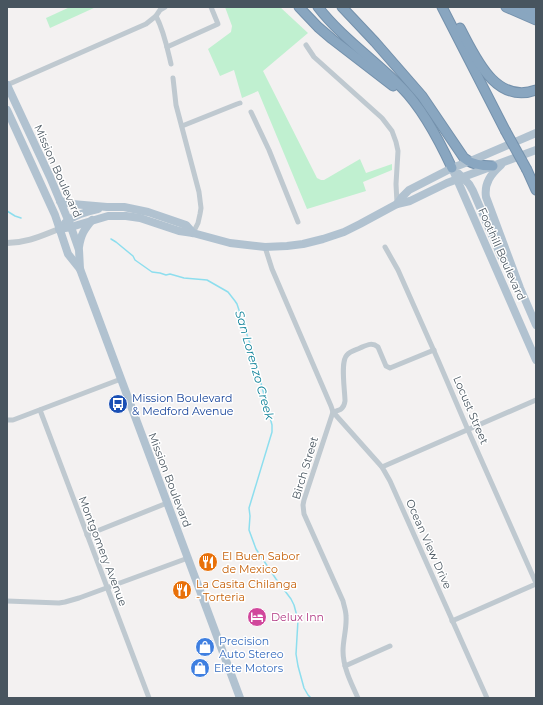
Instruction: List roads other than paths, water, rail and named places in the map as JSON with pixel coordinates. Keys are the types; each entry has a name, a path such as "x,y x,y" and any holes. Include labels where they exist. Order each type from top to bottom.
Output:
{"highway":[{"path":"299,7 318,27 394,88 422,113"},
{"path":"318,7 330,21 402,87 422,113 438,138 452,168"},
{"path":"342,7 418,91 468,162 485,166 493,166"},
{"path":"442,7 536,190"},
{"path":"446,7 457,23 483,69 491,79 502,87 513,91 525,92 536,90"},
{"path":"506,7 536,20"},
{"path":"524,7 536,14"},
{"path":"348,38 360,44 401,80 435,116"},
{"path":"527,170 536,184"}],"main road":[{"name":"Mission Boulevard","path":"7,85 70,224 79,250 80,269 240,698"},
{"name":"Mission Boulevard","path":"7,110 48,198 68,254 80,269"},
{"path":"397,204 410,190 452,168 536,133"},
{"path":"70,224 108,216 126,216 135,217 179,231 194,233 230,243 265,247 295,245 331,237 354,227 397,204 410,201 460,178 536,150"},
{"path":"504,162 490,176 485,191 488,203 514,272"},
{"path":"452,168 460,178"},
{"name":"Foothill Boulevard","path":"460,178 470,186 473,191 501,256 514,272 536,325"},
{"name":"Foothill Boulevard","path":"460,178 536,360"},
{"path":"60,201 72,204 124,207 148,212 186,225 194,233"},
{"path":"59,229 70,224 89,211 107,207"},
{"path":"79,250 82,233 92,220"}],"street":[{"path":"7,85 146,24 165,7"},
{"path":"167,47 218,24 211,7"},
{"path":"156,16 165,37 171,64"},
{"path":"306,45 314,56 388,124 392,130 398,151 396,184 397,204"},
{"path":"173,78 176,105 198,189 200,214 194,233"},
{"path":"182,126 240,103"},
{"path":"251,112 269,150 298,222"},
{"path":"7,243 30,241 59,229"},
{"path":"265,247 272,269 333,412 341,410 344,405 343,364 345,357 350,352 370,344 375,345 378,347 386,366 390,368 434,350"},
{"name":"Locust Street","path":"385,247 398,270 434,350 536,584"},
{"path":"7,420 14,420 121,379"},
{"path":"382,467 536,400"},
{"name":"Montgomery Avenue","path":"40,410 149,698"},
{"name":"Ocean View Drive","path":"333,412 382,467 390,481 487,698"},
{"name":"Birch Street","path":"333,412 303,505 304,514 345,609 346,624 343,651 345,666 358,698"},
{"path":"87,535 168,503"},
{"path":"7,602 65,602 188,558"},
{"path":"452,621 536,584"},
{"path":"345,666 390,646"}],"waterway":[{"name":"San Lorenzo Creek","path":"7,211 21,218"},
{"name":"San Lorenzo Creek","path":"111,239 133,256 135,260 152,272 166,275 170,274 184,278 207,280 228,292 237,304 253,353 272,425 272,432 249,508 249,530 256,549 294,605 298,620 296,654 298,666 304,688 311,698"}],"place":[{"name":"Mission Boulevard & Medford Avenue","path":"118,404"},
{"name":"El Buen Sabor de Mexico","path":"208,562"},
{"name":"La Casita Chilanga - Torteria","path":"182,590"},
{"name":"Delux Inn","path":"257,617"},
{"name":"Precision Auto Stereo","path":"205,647"},
{"name":"Elete Motors","path":"200,668"}]}
